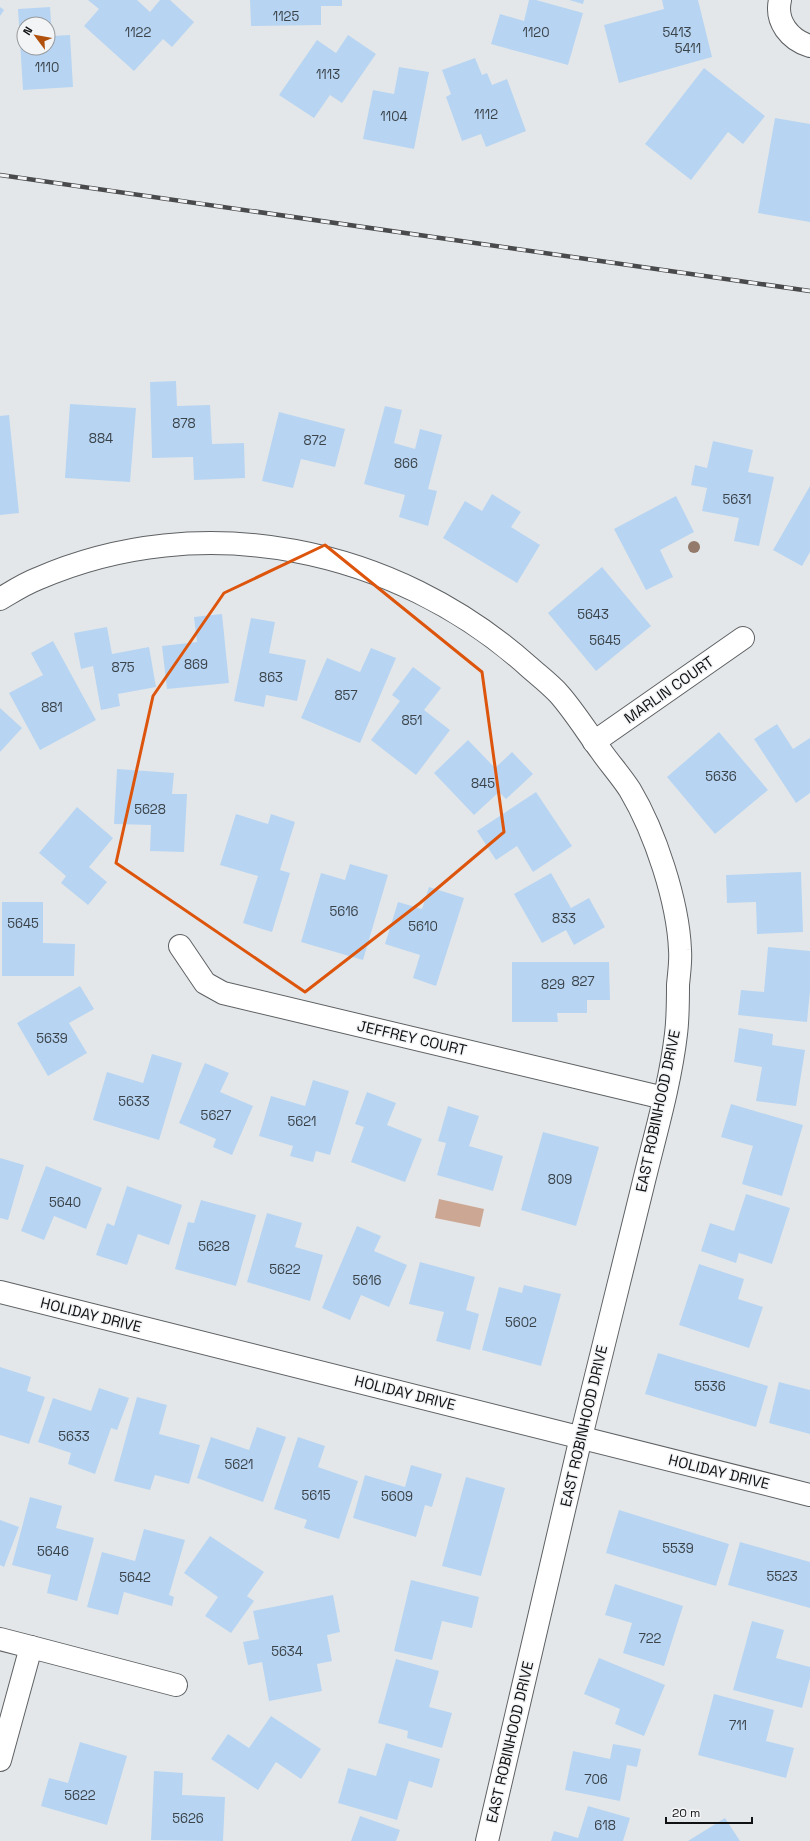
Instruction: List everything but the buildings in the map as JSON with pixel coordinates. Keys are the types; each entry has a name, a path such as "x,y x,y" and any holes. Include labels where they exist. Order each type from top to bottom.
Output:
{"street":[{"path":"780,0 780,14 787,33 801,43 810,46"},
{"name":"EAST ROBINHOOD DRIVE","path":"0,599 33,580 70,566 114,553 143,548 203,543 248,544 293,550 347,563 388,578 428,596 466,618 502,643 559,694 629,790 653,838 662,864 673,906 680,950 676,1034 664,1098 581,1437 487,1841"},
{"name":"MARLIN COURT","path":"594,742 743,638"},
{"name":"JEFFREY COURT","path":"180,946 205,983 223,993 664,1098"},
{"name":"HOLIDAY DRIVE","path":"0,1292 810,1495"},
{"path":"0,1639 176,1685"},
{"path":"0,1760 31,1647"}],"highlighted area":[{"path":"325,545 482,672 504,832 420,903 305,992 116,863 153,696 224,593"}],"shaded area":[{"path":"439,1199 484,1209 480,1227 435,1218"}],"railway":[{"path":"0,175 810,291"}]}
